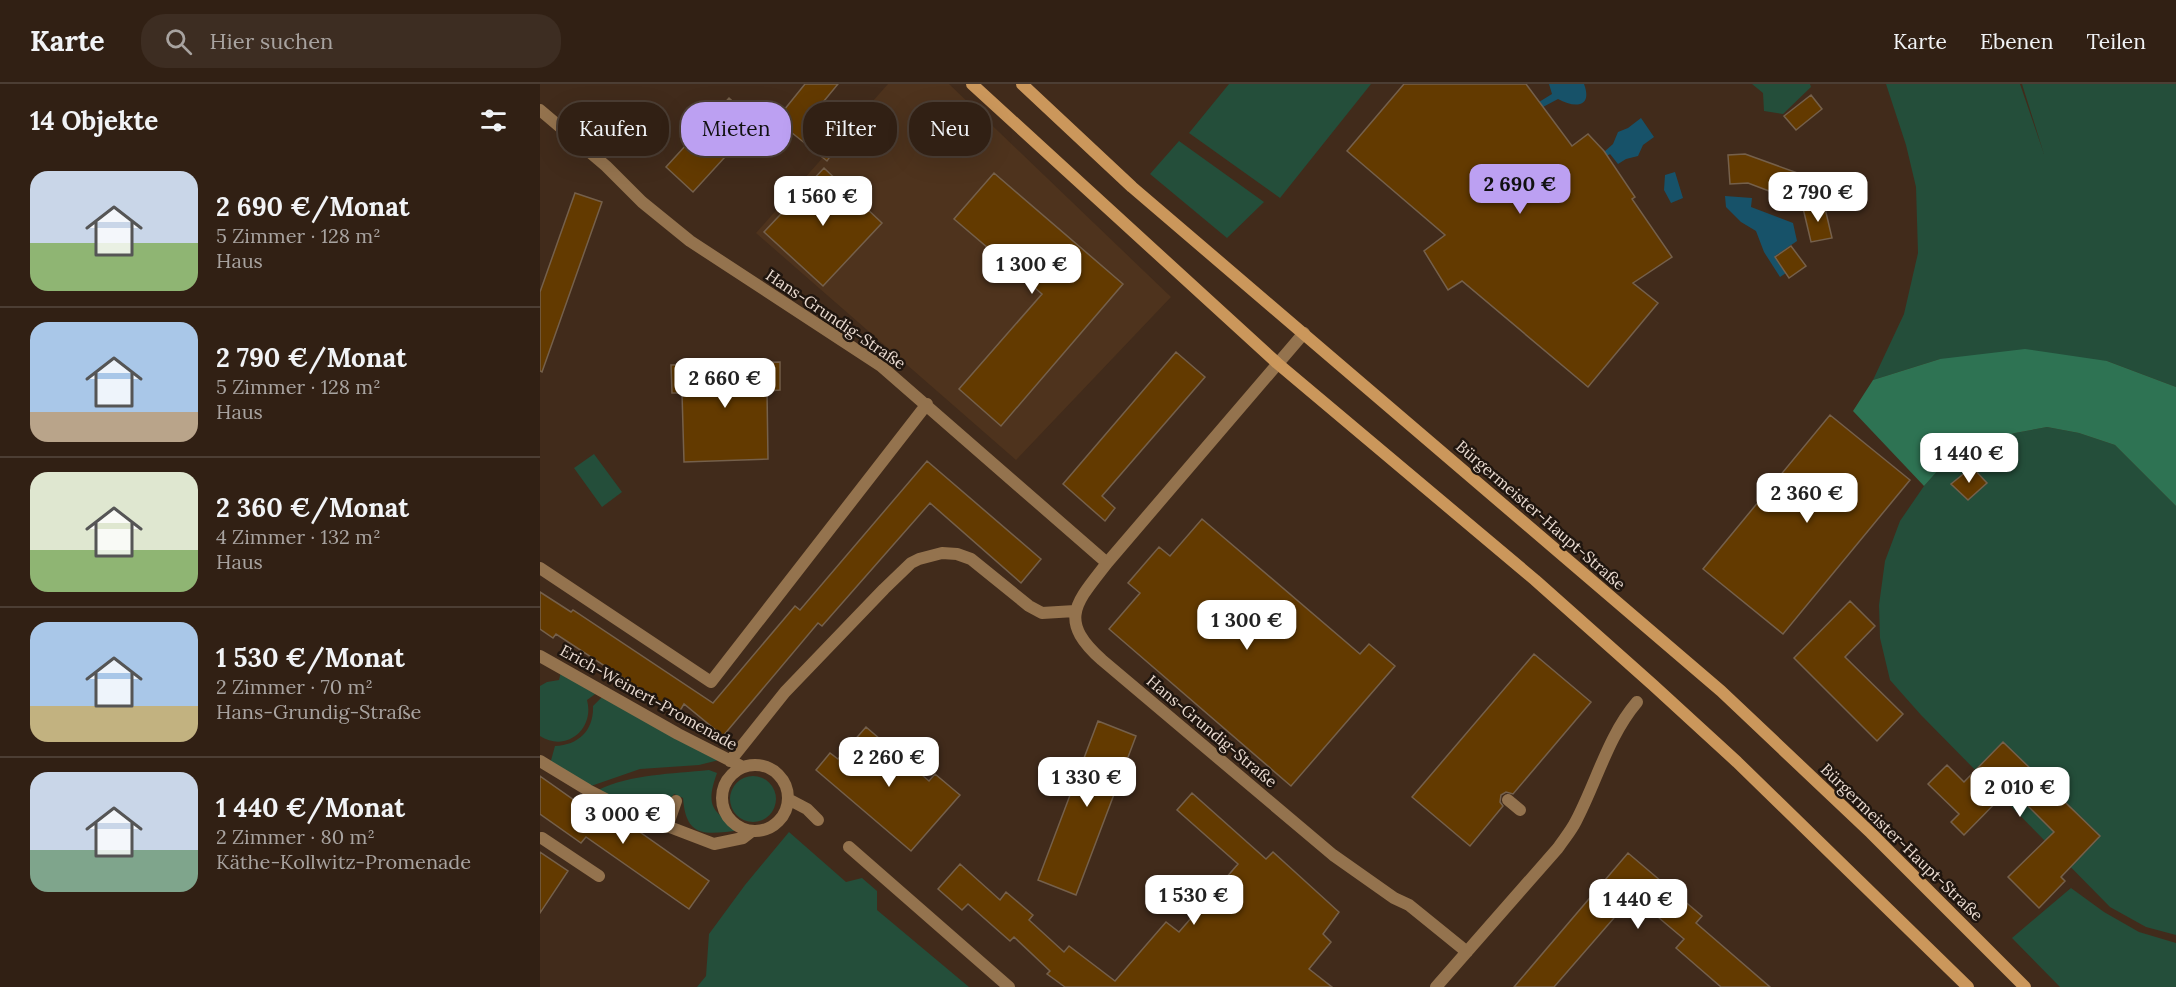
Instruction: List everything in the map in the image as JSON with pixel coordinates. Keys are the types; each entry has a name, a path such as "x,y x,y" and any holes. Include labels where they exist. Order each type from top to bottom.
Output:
{"street":[{"path":"972,84 1277,363 1535,580 1653,685 1737,762 1968,987"},
{"name":"Bürgermeister-Haupt-Straße","path":"1022,84 1132,187 1721,691 1871,833 2025,987"},
{"name":"Hans-Grundig-Straße","path":"540,110 606,166 642,202 690,241 881,366 1107,563"},
{"path":"730,761 786,692 884,589 911,563 919,559 942,553 957,554 971,559 1042,614 1075,611 1080,597 1107,563 1304,333"},
{"path":"540,568 711,682 927,404"},
{"name":"Hans-Grundig-Straße","path":"1075,611 1076,631 1087,647 1333,855 1394,898 1409,905 1467,952"},
{"name":"Erich-Weinert-Promenade","path":"540,656 730,761 743,767 764,766 774,771 782,779 788,799"},
{"path":"1436,987 1558,848 1575,823 1616,733 1637,702"},
{"path":"540,762 633,813 714,844 742,838 752,831 772,826 786,810 788,799 807,809 818,820"},
{"name":"Erich-Weinert-Promenade","path":"743,767 726,781 722,791 722,802 725,813 732,822 752,831"},
{"path":"1508,800 1520,810"},
{"path":"667,827 676,801"},
{"path":"542,838 599,876"},
{"path":"849,847 1010,987"}],"shaded area":[{"path":"888,84 949,84 968,102 909,102 909,156 991,156 991,124 1171,297 1016,460 756,233 824,156 897,156 897,102 872,102"}],"green space":[{"path":"1229,84 1371,84 1280,198 1189,133"},
{"path":"1752,84 1810,84 1811,87 1783,114 1764,111 1763,93"},
{"path":"1886,84 2020,84 2044,154 2022,84 2176,84 2176,387 2107,361 1940,359 1873,380 1904,314 1918,253 1916,187 1906,145"},
{"path":"1179,141 1264,202 1227,238 1150,174"},
{"path":"2025,349 2107,361 2176,387 2176,506 2115,445 2079,433 2047,427 1980,443 1950,457 1924,486 1853,411 1873,380 1940,359"},
{"path":"2047,427 2079,433 2115,445 2176,506 2176,935 2146,927 2110,907 1921,715 1890,680 1880,638 1879,605 1885,561 1900,521 1924,486 1950,457 1980,443"},
{"path":"594,454 622,492 602,507 574,468"},
{"path":"561,672 598,692 587,700 587,720 582,729 568,740 559,742 540,736 540,686 559,680"},
{"path":"603,696 719,760 699,765 640,769 591,786 550,764 555,746 571,743 588,729 593,715 593,706"},
{"path":"709,770 717,773 712,794 714,808 742,830 709,833 694,828 685,812 683,798 674,794 661,809 647,812 629,807 598,790 638,778"},
{"path":"753,776 769,783 776,799 769,815 753,822 737,815 730,799 737,783"},
{"path":"789,832 846,882 862,878 877,891 877,910 969,987 697,987 706,976 709,934 745,885"},
{"path":"2071,888 2104,912 2139,932 2176,943 2176,987 2060,987 2012,938"}],"water":[{"path":"1549,84 1584,84 1586,98 1584,102 1576,105 1558,99 1543,107 1539,102 1552,94"},
{"path":"1641,118 1654,137 1643,145 1638,156 1618,164 1610,154 1607,156 1604,152 1613,144 1618,132"},
{"path":"1675,172 1683,198 1671,203 1664,190 1665,175"},
{"path":"1725,196 1752,198 1751,207 1793,223 1797,241 1775,256 1786,273 1780,277 1764,252 1756,231 1741,222 1726,207"}],"building":[{"path":"805,84 838,84 823,102 803,102 803,142 791,132 790,102"},
{"path":"1404,84 1526,84 1572,146 1588,134 1604,151 1635,197 1632,199 1672,257 1633,283 1658,303 1588,387 1462,281 1448,290 1424,251 1445,235 1347,151"},
{"path":"1811,95 1822,109 1796,130 1784,116"},
{"path":"681,151 681,156 726,156 693,192 666,167"},
{"path":"1745,154 1803,175 1793,200 1748,183 1730,184 1728,155"},
{"path":"821,156 830,156 827,161"},
{"path":"824,168 882,223 823,286 764,232"},
{"path":"994,173 1123,284 1001,426 959,389 1042,294 954,219"},
{"path":"575,193 602,202 542,372 540,371 540,292"},
{"path":"1824,204 1832,238 1811,242 1803,208"},
{"path":"1791,246 1806,266 1789,278 1775,257"},
{"path":"1176,352 1205,377 1102,496 1115,508 1105,521 1063,484"},
{"path":"780,362 780,390 767,391 768,459 684,462 682,393 672,393 671,365"},
{"path":"1830,415 1910,480 1783,634 1703,569"},
{"path":"927,461 1041,559 1021,583 930,503 822,626 818,623 723,736 684,704 678,714 556,634 553,638 540,629 540,592 571,612 573,610 713,703 795,606 800,610"},
{"path":"1972,467 1987,483 1968,500 1951,484"},
{"path":"1202,519 1360,654 1369,644 1395,666 1291,786 1109,629 1140,593 1128,583 1159,547 1170,556"},
{"path":"1850,601 1875,626 1845,657 1903,714 1877,741 1794,658"},
{"path":"1534,654 1591,702 1513,794 1506,792 1501,795 1500,802 1503,806 1470,846 1412,797"},
{"path":"1098,721 1136,736 1076,895 1038,880"},
{"path":"866,727 929,781 935,774 960,795 911,851 816,770 830,753 838,759"},
{"path":"2003,742 2100,836 2061,877 2065,881 2039,908 2008,877 2054,832 2010,788 1964,835 1951,822 1959,814 1928,784 1947,765 1964,782"},
{"path":"540,776 601,819 610,811 709,881 689,909 586,837 581,843 540,814"},
{"path":"1192,793 1266,859 1273,852 1339,912 1323,934 1331,942 1309,969 1332,987 1065,987 1047,974 1050,971 1014,937 1010,941 968,904 962,910 938,889 960,864 1000,900 1006,892 1033,915 1029,920 1064,952 1069,946 1115,981 1166,922 1179,932 1238,864 1177,810"},
{"path":"540,852 568,871 540,913"},
{"path":"1628,853 1702,916 1696,923 1770,987 1721,987 1676,948 1684,939 1633,896 1554,987 1514,987"}]}
